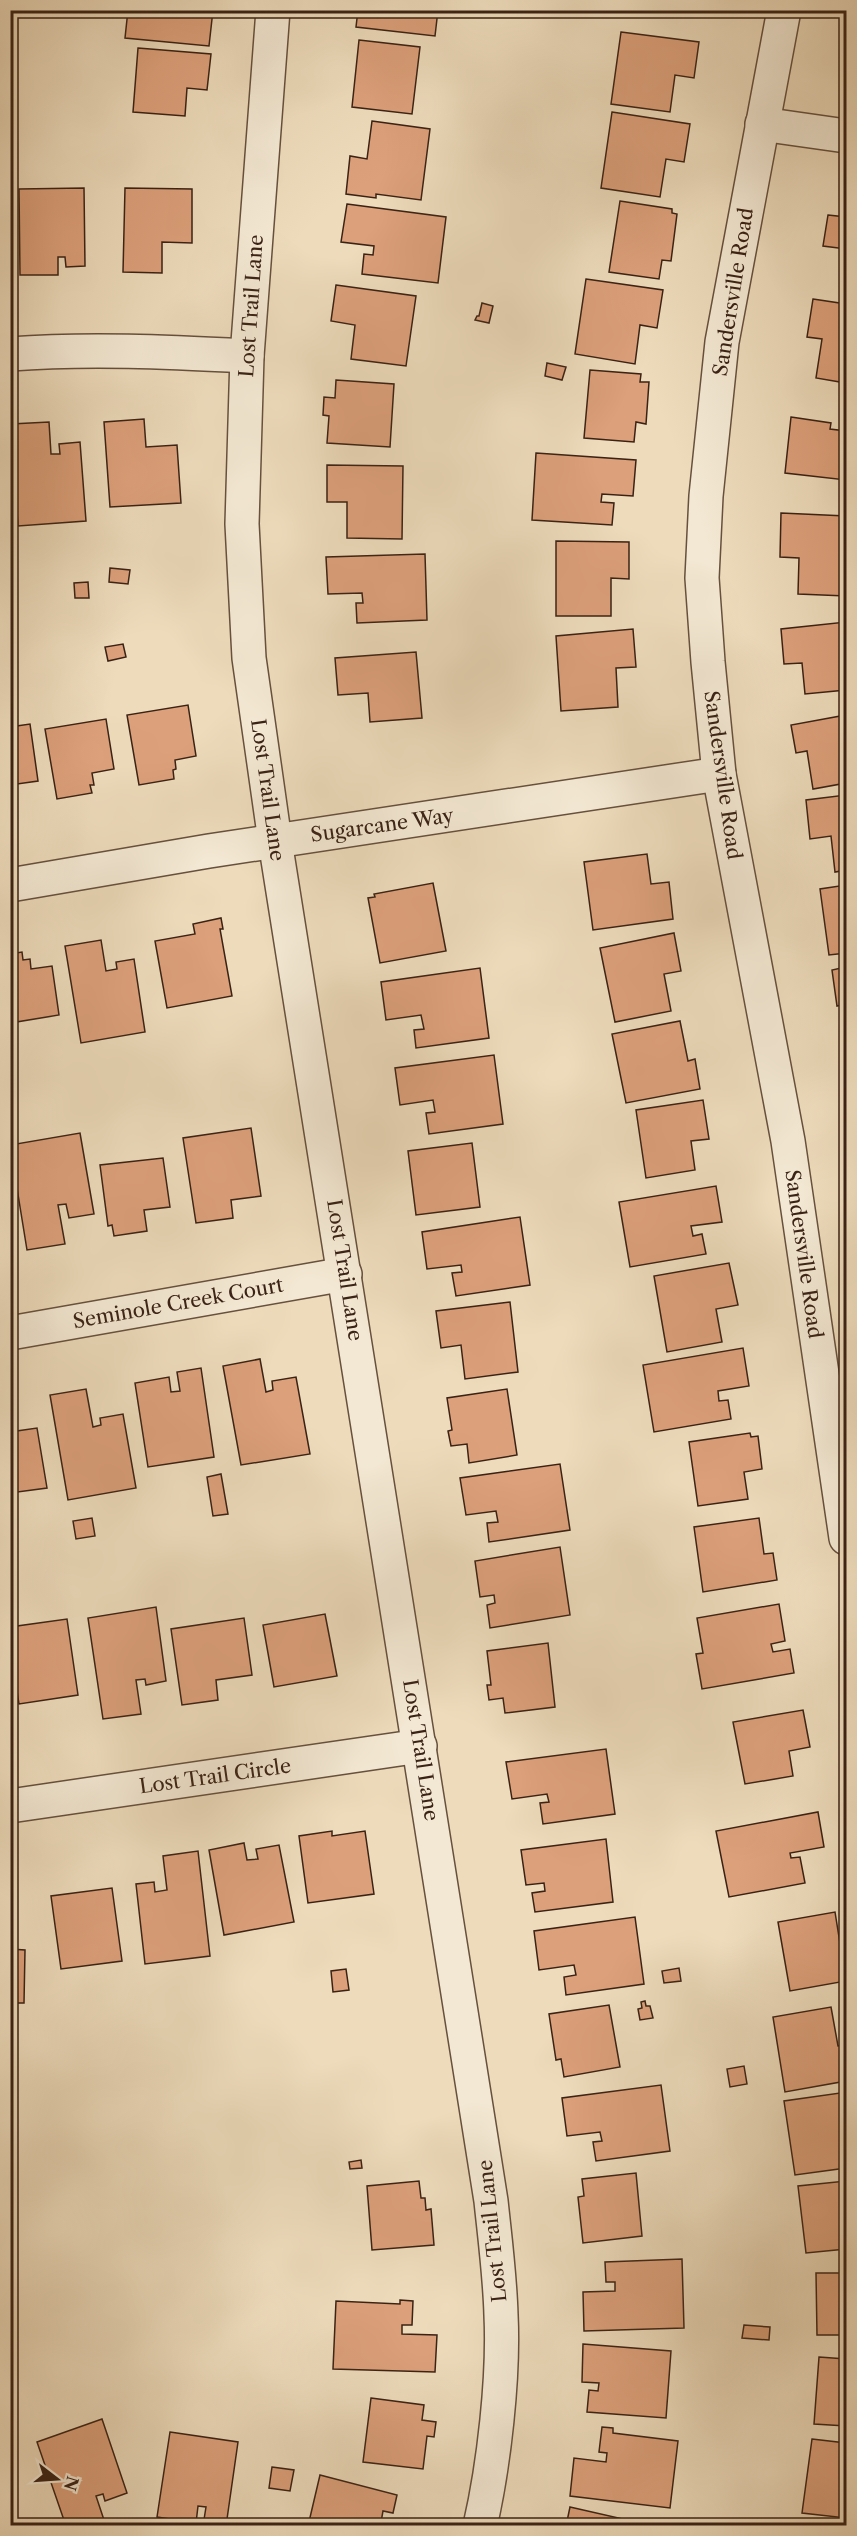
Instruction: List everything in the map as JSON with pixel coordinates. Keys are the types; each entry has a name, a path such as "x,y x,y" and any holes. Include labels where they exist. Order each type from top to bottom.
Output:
{"street":[{"name":"Lost Trail Lane","path":"273,10 247,356 242,524 249,658 275,841 491,2201 502,2317 495,2426 480,2526"},
{"name":"Sandersville Road","path":"784,10 722,342 706,496 702,578 719,774 788,1141 846,1538"},
{"path":"762,124 846,136"},
{"path":"10,354 46,351 247,356"},
{"name":"Sugarcane Way","path":"10,885 275,841 719,774"},
{"name":"Seminole Creek Court","path":"10,1333 345,1274"},
{"name":"Lost Trail Circle","path":"10,1806 420,1746"}],"building":[{"path":"128,10 213,10 209,46 125,38"},
{"path":"358,10 438,10 435,36 356,27"},
{"path":"621,32 699,42 694,78 675,75 670,112 611,104"},
{"path":"359,40 420,47 412,114 352,107"},
{"path":"138,48 211,54 207,90 187,88 185,116 133,112"},
{"path":"612,112 690,124 684,162 666,159 660,197 601,188"},
{"path":"372,121 430,129 421,200 376,194 376,198 346,194 350,156 367,159"},
{"path":"84,188 85,266 66,267 65,257 58,257 58,275 20,275 19,189"},
{"path":"125,188 192,189 192,243 162,242 162,273 123,272"},
{"path":"620,201 672,209 672,213 677,214 671,261 662,260 659,279 609,272"},
{"path":"347,204 446,217 438,283 362,274 364,254 373,255 374,246 341,242"},
{"path":"828,215 846,217 846,249 823,246"},
{"path":"586,279 663,290 657,328 640,325 635,364 575,354"},
{"path":"336,285 416,296 406,366 351,359 355,325 331,321"},
{"path":"813,299 846,304 846,383 816,378 822,339 807,337"},
{"path":"482,303 493,306 489,323 475,320 479,316"},
{"path":"547,363 566,367 562,380 545,376"},
{"path":"590,370 641,374 640,382 649,382 646,424 636,422 634,442 584,438"},
{"path":"336,380 394,384 390,447 327,443 329,416 323,415 324,397 335,398"},
{"path":"791,417 831,423 830,429 846,431 846,480 785,473"},
{"path":"144,419 146,447 177,445 181,503 110,507 104,422"},
{"path":"49,422 51,454 60,454 59,444 80,442 86,521 18,526 11,424"},
{"path":"536,453 636,460 633,496 602,494 601,502 614,503 612,525 532,520"},
{"path":"327,465 403,466 402,539 347,538 347,502 327,502"},
{"path":"781,513 846,516 846,596 798,594 799,558 780,557"},
{"path":"556,541 629,542 629,579 611,578 611,616 556,616"},
{"path":"425,554 427,620 357,623 356,603 363,603 362,593 328,594 326,557"},
{"path":"110,568 130,570 128,584 109,582"},
{"path":"88,582 89,598 75,598 74,583"},
{"path":"846,622 846,690 805,694 802,663 784,664 781,629"},
{"path":"633,629 636,667 616,668 618,707 561,711 556,636"},
{"path":"123,644 126,657 108,661 105,647"},
{"path":"416,652 422,718 370,722 368,693 338,695 335,658"},
{"path":"188,705 196,756 175,760 174,779 139,785 127,715"},
{"path":"846,715 846,783 813,789 807,751 796,753 791,725"},
{"path":"106,719 114,769 92,773 94,785 90,785 92,793 57,799 45,729"},
{"path":"30,724 38,781 10,785 10,727"},
{"path":"846,795 846,870 835,872 831,836 810,839 806,800"},
{"path":"647,854 651,884 669,882 673,919 593,930 584,862"},
{"path":"433,883 446,951 380,963 368,898 375,897 374,894"},
{"path":"846,885 846,953 829,955 820,889"},
{"path":"221,918 223,929 220,929 232,996 167,1008 155,941 195,934 193,924"},
{"path":"674,933 681,971 664,974 671,1011 615,1022 600,948"},
{"path":"101,940 106,971 117,969 116,962 134,959 145,1032 81,1043 65,946"},
{"path":"22,952 23,960 30,959 31,969 52,966 59,1015 10,1023 10,954"},
{"path":"846,967 846,1004 837,1006 832,970"},
{"path":"480,968 489,1038 416,1048 414,1030 424,1029 421,1015 386,1020 381,982"},
{"path":"680,1021 688,1061 695,1059 700,1089 626,1103 612,1034"},
{"path":"494,1055 503,1124 429,1134 426,1113 435,1112 433,1100 400,1105 395,1068"},
{"path":"703,1100 709,1139 691,1141 695,1170 646,1178 636,1110"},
{"path":"251,1128 261,1196 231,1200 233,1218 196,1223 183,1138"},
{"path":"80,1133 94,1214 69,1218 66,1204 58,1205 65,1244 27,1250 10,1145"},
{"path":"472,1143 480,1207 416,1215 408,1151"},
{"path":"163,1158 170,1207 144,1210 147,1231 114,1236 112,1225 108,1226 100,1165"},
{"path":"716,1186 722,1222 691,1226 693,1236 702,1234 706,1254 630,1267 619,1202"},
{"path":"520,1217 530,1285 456,1296 452,1273 462,1272 461,1265 427,1269 422,1232"},
{"path":"729,1263 738,1305 716,1309 722,1342 667,1352 654,1276"},
{"path":"510,1302 518,1372 465,1379 461,1345 441,1348 436,1311"},
{"path":"743,1348 749,1386 718,1391 719,1401 728,1400 731,1419 654,1432 643,1365"},
{"path":"260,1359 266,1392 273,1390 272,1381 296,1377 310,1454 241,1465 223,1366"},
{"path":"201,1368 214,1457 148,1467 135,1383 169,1377 171,1392 180,1391 177,1372"},
{"path":"86,1389 93,1427 101,1425 100,1418 123,1414 136,1488 68,1500 50,1395"},
{"path":"507,1389 517,1455 469,1463 467,1444 451,1446 448,1431 452,1430 447,1398"},
{"path":"37,1428 47,1488 10,1493 10,1432"},
{"path":"750,1433 751,1437 758,1436 762,1469 744,1472 748,1499 698,1506 689,1442"},
{"path":"560,1464 570,1530 489,1542 487,1523 498,1522 496,1511 466,1515 460,1478"},
{"path":"221,1474 228,1514 213,1516 207,1477"},
{"path":"92,1518 95,1536 76,1539 73,1521"},
{"path":"759,1518 764,1554 773,1553 777,1580 703,1592 694,1527"},
{"path":"560,1547 570,1615 490,1628 487,1605 495,1603 494,1595 480,1597 475,1561"},
{"path":"779,1604 785,1641 771,1644 773,1652 790,1649 794,1673 702,1689 696,1654 703,1653 697,1618"},
{"path":"156,1607 166,1681 146,1685 145,1679 136,1680 141,1714 103,1719 88,1618"},
{"path":"325,1614 337,1676 274,1687 263,1625"},
{"path":"244,1618 252,1675 216,1680 218,1700 182,1705 171,1629"},
{"path":"67,1619 78,1695 19,1704 10,1646 10,1627"},
{"path":"548,1643 555,1707 505,1713 503,1698 489,1700 487,1685 491,1685 487,1651"},
{"path":"803,1710 810,1747 789,1751 793,1776 745,1784 733,1722"},
{"path":"606,1749 615,1814 543,1824 540,1803 549,1802 547,1794 512,1799 506,1762"},
{"path":"818,1812 824,1847 790,1853 791,1858 800,1857 805,1883 729,1897 716,1831"},
{"path":"332,1831 332,1836 365,1831 374,1894 308,1903 299,1836"},
{"path":"606,1839 613,1902 535,1912 532,1893 545,1891 544,1883 526,1885 521,1850"},
{"path":"244,1843 247,1860 258,1859 256,1849 279,1845 294,1922 224,1935 209,1850"},
{"path":"198,1851 210,1956 145,1964 136,1884 154,1882 155,1892 167,1890 163,1856"},
{"path":"112,1888 122,1961 61,1969 51,1896"},
{"path":"835,1912 846,1981 790,1991 778,1922"},
{"path":"635,1917 644,1984 566,1995 564,1977 576,1975 574,1965 539,1970 534,1931"},
{"path":"10,1949 25,1950 24,2003 10,2003"},
{"path":"679,1968 681,1981 664,1983 662,1971"},
{"path":"346,1969 349,1990 333,1992 331,1971"},
{"path":"645,2001 646,2006 650,2006 653,2018 640,2020 638,2009 642,2008 641,2002"},
{"path":"609,2005 620,2067 564,2077 561,2059 556,2060 549,2014"},
{"path":"831,2007 838,2046 846,2045 846,2081 785,2092 773,2017"},
{"path":"744,2066 747,2084 730,2087 727,2069"},
{"path":"661,2085 670,2151 596,2161 593,2142 602,2141 600,2132 567,2136 562,2098"},
{"path":"840,2093 846,2129 846,2168 795,2175 784,2101"},
{"path":"361,2160 362,2168 350,2169 349,2162"},
{"path":"636,2173 642,2236 583,2243 578,2197 584,2196 582,2179"},
{"path":"419,2181 421,2198 425,2198 426,2210 431,2209 434,2245 372,2250 367,2186"},
{"path":"846,2181 846,2249 806,2253 798,2186"},
{"path":"682,2259 684,2328 584,2331 583,2292 615,2291 615,2282 606,2282 605,2262"},
{"path":"816,2273 846,2273 846,2335 817,2335"},
{"path":"400,2300 413,2301 412,2325 402,2325 402,2334 437,2335 435,2372 333,2369 336,2301 400,2304"},
{"path":"744,2325 770,2327 769,2340 742,2338"},
{"path":"583,2344 671,2351 666,2418 587,2412 589,2390 598,2391 599,2383 582,2382"},
{"path":"819,2357 846,2359 846,2426 814,2424"},
{"path":"371,2398 424,2405 422,2420 436,2422 434,2437 427,2436 423,2469 363,2462"},
{"path":"102,2419 127,2493 105,2501 103,2494 96,2496 106,2526 66,2526 37,2442"},
{"path":"602,2427 613,2428 613,2433 678,2441 670,2508 570,2496 574,2458 606,2462 607,2453 599,2452"},
{"path":"170,2432 238,2442 226,2526 203,2526 206,2507 198,2506 196,2523 157,2517"},
{"path":"812,2439 846,2443 846,2518 802,2513"},
{"path":"272,2467 294,2470 290,2491 269,2488"},
{"path":"320,2475 397,2495 393,2513 383,2511 381,2522 395,2526 308,2526"},
{"path":"570,2507 645,2524 645,2526 566,2526"}]}
